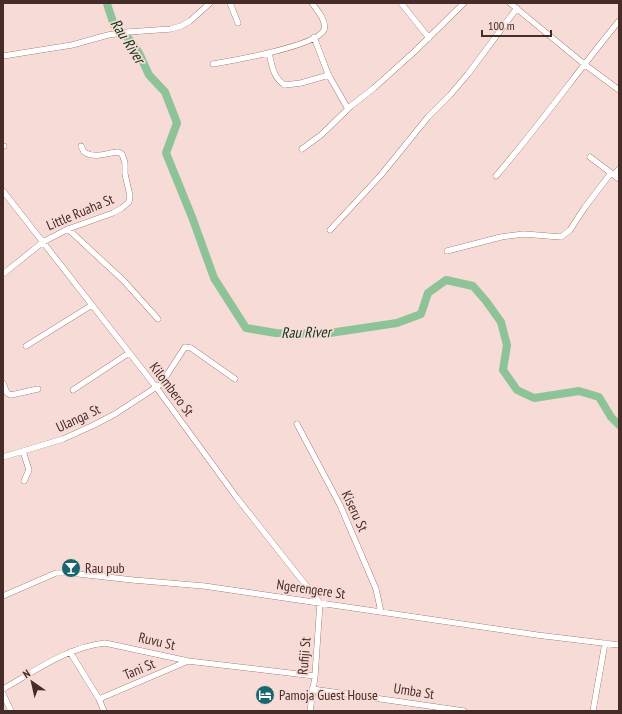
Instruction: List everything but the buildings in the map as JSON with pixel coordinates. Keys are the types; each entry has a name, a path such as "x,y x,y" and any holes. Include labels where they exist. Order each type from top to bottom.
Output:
{"street":[{"path":"3,56 72,45 108,35 171,29 190,21 210,3"},
{"path":"230,3 238,24"},
{"path":"212,64 269,53 314,38 323,32 324,26 320,15 312,3"},
{"path":"401,3 429,38"},
{"path":"302,149 321,135 348,108 374,88 429,38 464,3"},
{"path":"510,3 584,64 619,90"},
{"path":"330,230 380,175 428,117 468,74 517,8"},
{"path":"496,176 518,151 584,64 619,21"},
{"path":"314,38 329,75 348,108"},
{"path":"269,53 275,75 280,82 285,85 301,83 329,75"},
{"name":"Little Ruaha St","path":"3,274 43,242 68,229 101,218 122,208 129,202 130,196 124,174 125,163 122,154 118,152 106,155 91,155 84,152 82,146"},
{"path":"590,157 615,176"},
{"path":"447,251 486,240 524,234 561,237 570,230 585,207 615,176 619,169"},
{"name":"Kilombero St","path":"3,191 156,387 237,498 320,603"},
{"path":"68,229 124,281 158,319"},
{"path":"26,346 92,305"},
{"name":"Ulanga St","path":"3,456 55,442 82,431 115,414 164,381 186,347 191,348 235,379"},
{"path":"73,390 129,353"},
{"path":"3,383 7,393 11,395 38,389"},
{"name":"Kiseru St","path":"297,424 340,506 376,589 381,612"},
{"path":"23,451 29,470 24,481"},
{"name":"Ngerengere St","path":"3,596 56,573 70,573 204,586 537,635 619,645"},
{"name":"Rufiji St","path":"310,711 315,676 320,603"},
{"name":"Ruvu St","path":"3,689 70,652 92,645 105,643 188,660 315,676"},
{"path":"593,711 605,643"},
{"path":"70,652 99,699 104,711"},
{"name":"Tani St","path":"99,699 188,660"},
{"name":"Umba St","path":"312,689 464,711"},
{"path":"3,694 11,711"}],"waterway":[{"name":"Rau River","path":"107,3 114,25 130,40 139,53 149,75 165,92 177,123 166,153 192,217 214,278 246,328 276,333 323,334 397,323 421,314 428,293 446,280 473,286 501,322 507,345 503,370 517,390 534,398 579,391 599,397 611,417 619,425"}],"place":[{"name":"Rau pub","path":"71,568"},
{"name":"Pamoja Guest House","path":"265,695"}]}
